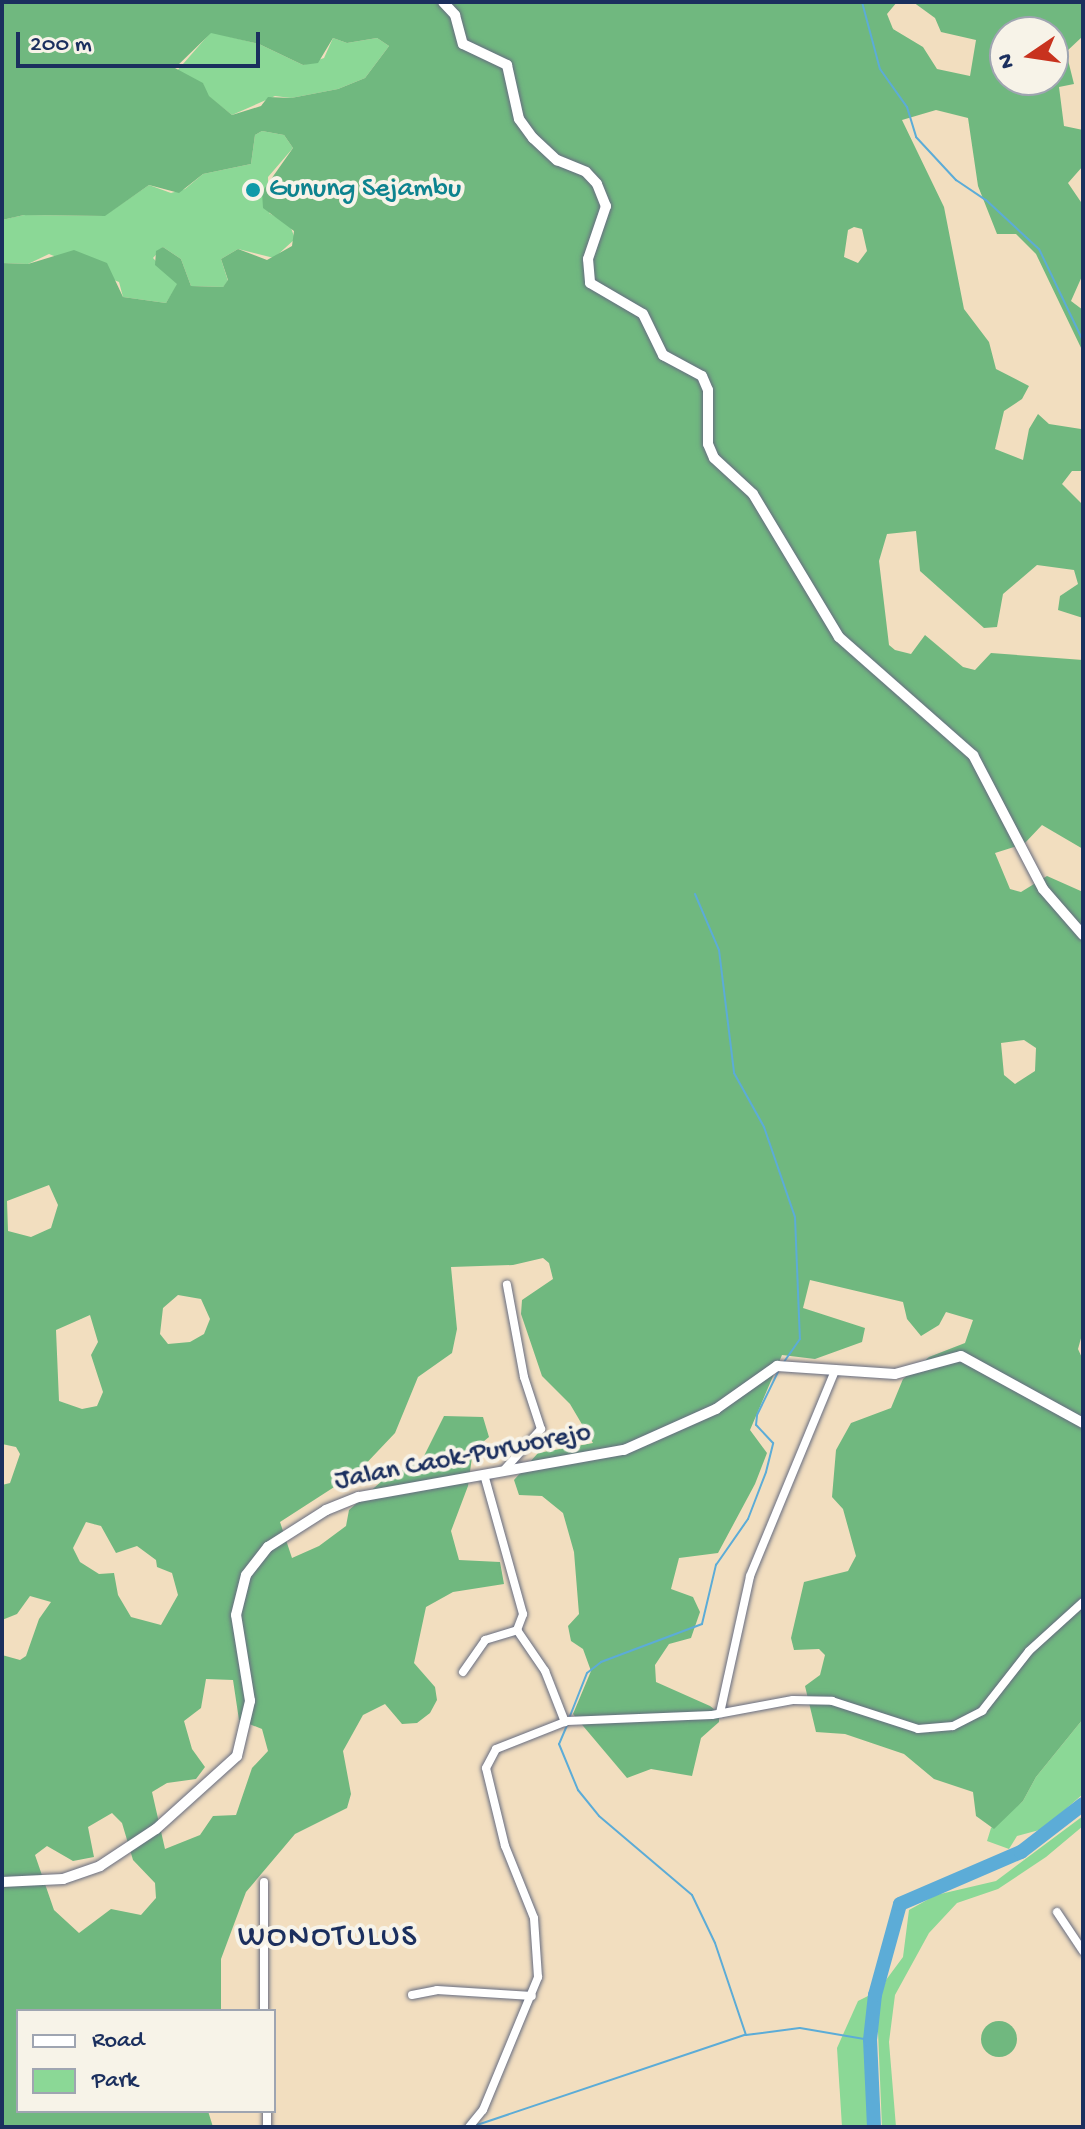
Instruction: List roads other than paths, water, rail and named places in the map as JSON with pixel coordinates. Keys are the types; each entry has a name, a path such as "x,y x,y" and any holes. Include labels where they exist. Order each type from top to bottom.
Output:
{"street":[{"path":"443,2 455,15 463,44 507,65 519,119 533,138 557,160 586,172 597,184 606,206 588,259 590,283 643,314 663,355 702,376 708,390 710,452 753,494 839,637 973,755 1043,889 1083,935"},
{"path":"505,1469 541,1429 524,1377 507,1285"},
{"name":"Jalan Caok-Purworejo","path":"2,1882 63,1879 100,1866 166,1821 237,1756 250,1701 236,1615 246,1575 268,1547 326,1510 359,1497 505,1469 594,1457 648,1442 716,1409 777,1366 834,1373 895,1374 961,1356 1083,1423"},
{"path":"720,1713 750,1576 834,1373"},
{"path":"484,1474 520,1602 517,1630 545,1671 569,1721"},
{"path":"469,2126 483,2110 532,1996 539,1960 534,1918 498,1825 486,1768 496,1749 507,1741 569,1721 720,1713 813,1700 918,1729 968,1721 1029,1651 1083,1602"},
{"path":"463,1672 485,1640 517,1630"},
{"path":"264,1882 264,2009"},
{"path":"1057,1912 1083,1951"},
{"path":"412,1995 437,1990 532,1996"}],"waterway":[{"path":"862,2 880,69 907,107 916,137 956,180 986,200 1039,249 1083,341"},
{"path":"695,894 719,950 734,1073 764,1127 795,1217 800,1339 783,1363"},
{"path":"570,1716 587,1673 601,1662 702,1624 716,1565 748,1519 766,1472 773,1443 756,1425 757,1415 778,1372"},
{"path":"568,1723 559,1744 578,1790 599,1816 692,1895 715,1943 746,2035 800,2028 870,2040"},
{"path":"874,2127 870,2040 875,1995 900,1904 1021,1852 1083,1804"},
{"path":"474,2126 745,2035"},
{"path":"158,2127 165,2127"}],"place":[{"name":"Gunung Sejambu","path":"253,190"}],"district":[{"name":"WONOTULUS","path":"328,1938"}]}
